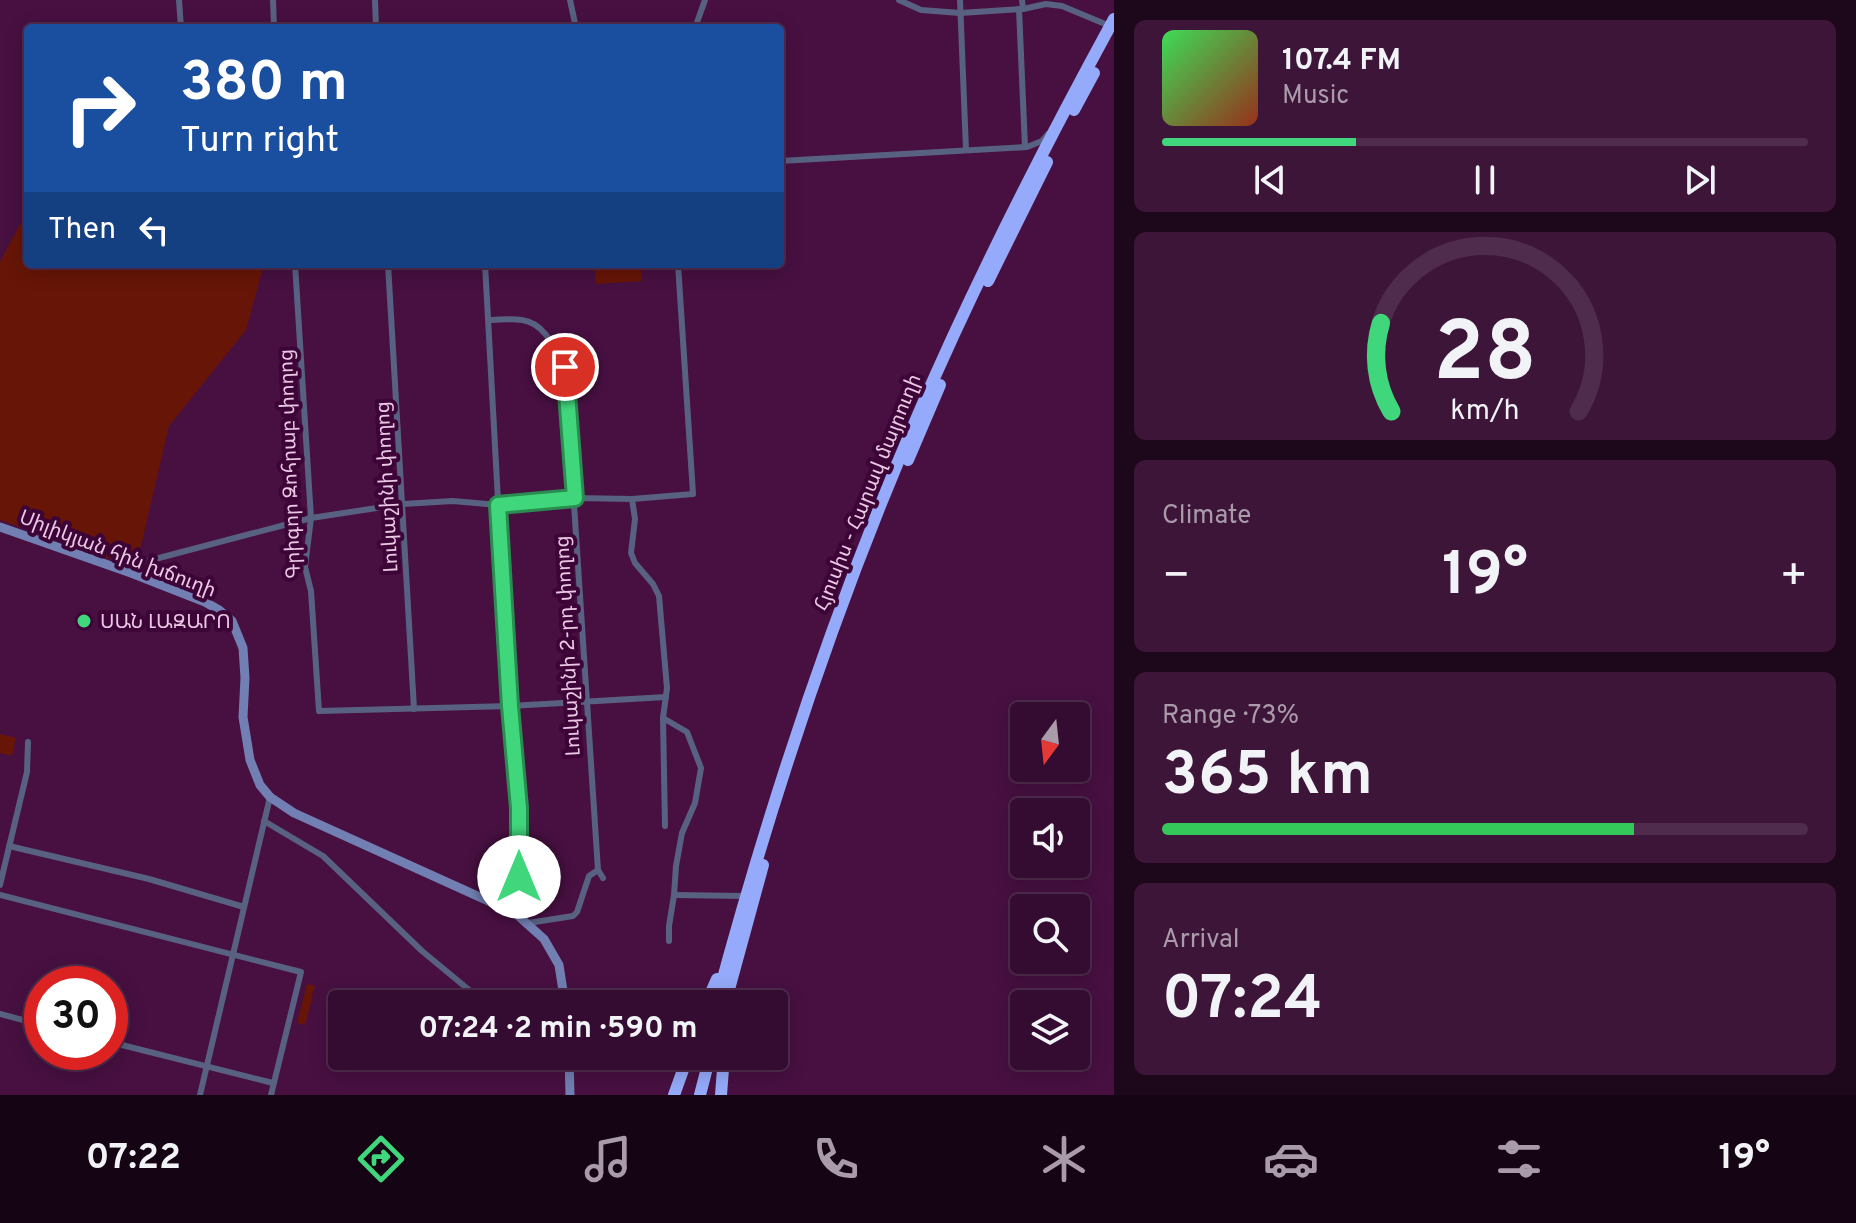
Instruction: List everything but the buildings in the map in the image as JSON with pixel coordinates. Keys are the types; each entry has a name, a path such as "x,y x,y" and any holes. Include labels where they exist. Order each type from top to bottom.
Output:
{"highway":[{"name":"Հյուսիս - Հարավ մայրուղի","path":"720,990 745,896 798,728 860,558 906,444 945,353 1026,184 1113,27"},
{"name":"Հյուսիս - Հարավ մայրուղի","path":"729,990 768,848 811,713 881,525 945,372 1113,27"},
{"path":"711,990 726,967"},
{"path":"674,1095 683,1070"},
{"path":"692,1095 698,1070"},
{"path":"700,1095 706,1070"},
{"path":"721,1095 723,1070"}],"street":[{"path":"179,0 181,24"},
{"path":"273,0 274,24"},
{"path":"375,0 376,24"},
{"path":"570,0 575,24"},
{"path":"697,24 705,0"},
{"path":"960,0 966,150"},
{"path":"1022,0 1026,147 1033,157 1026,184"},
{"path":"901,1 921,10 960,13 1046,4 1062,6 1113,27"},
{"path":"784,161 1026,147 1042,141 1061,119"},
{"name":"Գրիգոր Զոհրաբ փողոց","path":"295,268 311,518 305,567 311,591 319,711 414,709"},
{"name":"Լուկաշինի փողոց","path":"388,268 414,709"},
{"path":"485,268 510,706 519,808 519,877 515,913"},
{"path":"118,569 311,518 403,504 453,501 498,505 575,498 632,499 693,494 678,268"},
{"name":"Լուկաշինի 2-րդ փողոց","path":"489,320 524,320 536,326 547,334 565,367 598,870 603,878"},
{"path":"632,499 635,519 631,553 659,596 666,697 663,718 665,826"},
{"name":"Սիլիկյան հին խճուղի","path":"0,527 205,602 232,621 243,648 243,717 250,760 260,785 270,797"},
{"path":"414,709 666,697"},
{"path":"663,718 687,732 701,768 695,803 682,833 669,941"},
{"path":"0,885 27,772 28,742"},
{"path":"200,1095 270,797 294,813 515,913 544,939 559,965 563,990"},
{"path":"264,821 323,856 422,951 469,990"},
{"path":"9,846 149,879 244,907"},
{"path":"528,923 573,916 589,876 598,870"},
{"path":"0,895 301,972 271,1095"},
{"path":"674,895 745,896"},
{"path":"0,1014 24,1020"},
{"path":"128,1046 273,1083"},
{"path":"569,1070 570,1095"}],"shaded area":[{"path":"24,223 24,268 263,268 246,330 169,426 141,546 131,557 111,559 0,520 0,262 19,226"},
{"path":"594,268 641,268 642,281 596,284"},
{"path":"0,734 16,738 12,756 0,753"},
{"path":"307,984 315,986 313,993 310,993 313,995 305,1025 297,1023"}],"place":[{"name":"ՍԱՆ ԼԱԶԱՐՈ","path":"84,621"}],"route":[{"path":"519,877 519,808 498,505 575,498 565,367"}]}
